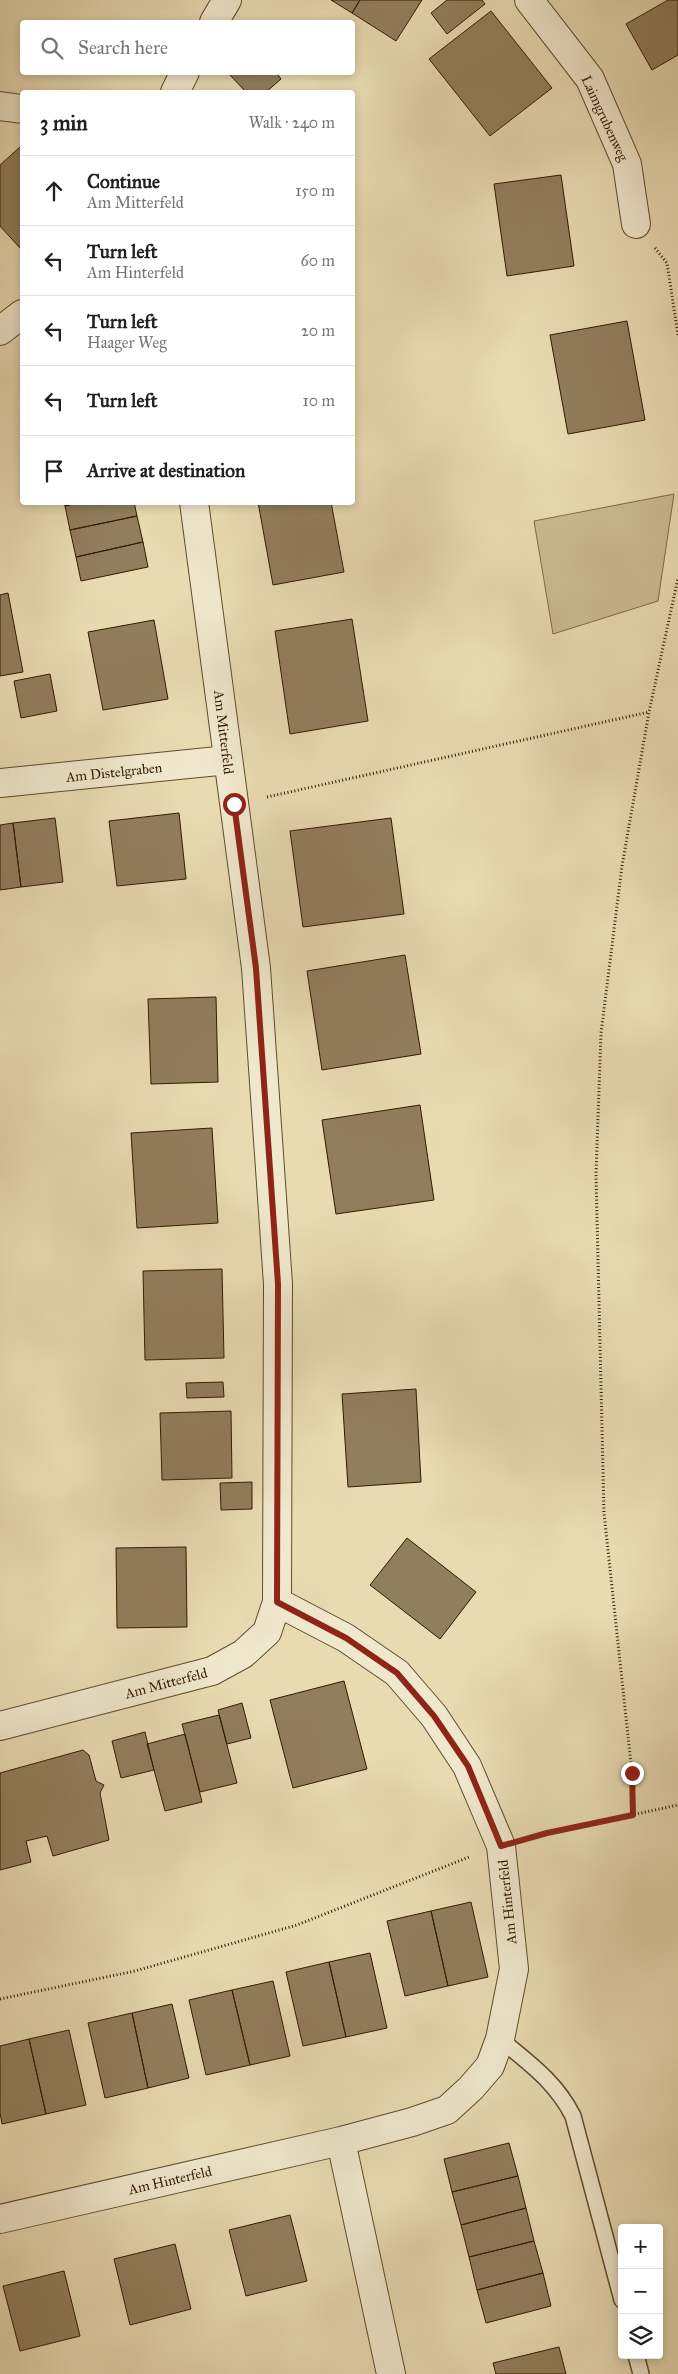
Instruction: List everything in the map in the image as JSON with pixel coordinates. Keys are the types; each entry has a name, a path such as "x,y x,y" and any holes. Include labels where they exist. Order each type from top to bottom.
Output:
{"street":[{"path":"215,20 227,0"},
{"name":"Laimgrubenweg","path":"529,0 590,79 627,164 636,224"},
{"path":"176,90 184,75"},
{"path":"0,106 20,109"},
{"path":"0,331 20,316"},
{"name":"Am Mitterfeld","path":"0,1726 212,1671 243,1654 267,1632 277,1602 278,1284 256,968 194,505"},
{"name":"Am Distelgraben","path":"0,783 228,760"},
{"name":"Am Hinterfeld","path":"0,2219 341,2141 412,2122 447,2110 471,2088 490,2066 500,2039 514,1969 501,1846 468,1766 434,1716 397,1673 346,1638 277,1602"},
{"path":"341,2141 391,2374"}],"lane":[{"path":"500,2039 541,2072 563,2096 573,2116 618,2285"},
{"path":"637,2359 641,2374"}],"path":[{"path":"636,224 668,263 678,335"},
{"path":"633,1815 632,1773 604,1513 596,1176 601,1033 622,866 649,712 678,578"},
{"path":"234,804 649,712"},
{"path":"0,1999 135,1970 297,1925 501,1846 547,1833 678,1805"}],"shaded area":[{"path":"674,494 658,601 553,634 534,521"}],"building":[{"path":"331,0 360,0 352,13"},
{"path":"360,0 422,0 396,41 352,13"},
{"path":"447,0 482,0 485,4 447,34 431,13"},
{"path":"668,0 678,0 678,55 652,70 626,24"},
{"path":"491,11 552,88 490,136 429,59"},
{"path":"230,75 278,75 281,79 268,90 244,90"},
{"path":"20,147 20,248 0,226 0,165"},
{"path":"561,175 574,266 507,276 494,184"},
{"path":"627,321 645,420 568,434 550,335"},
{"path":"135,505 137,516 70,530 65,506"},
{"path":"259,505 332,505 344,572 273,585"},
{"path":"137,516 143,542 76,557 70,530"},
{"path":"143,542 148,567 81,581 76,557"},
{"path":"8,593 23,672 0,676 0,595"},
{"path":"352,619 368,721 290,734 275,631"},
{"path":"154,620 168,699 103,710 88,632"},
{"path":"50,674 57,711 21,718 14,681"},
{"path":"179,813 186,879 117,886 109,821"},
{"path":"55,818 63,882 21,887 13,823"},
{"path":"391,818 404,914 303,927 290,831"},
{"path":"13,823 21,887 0,890 0,825"},
{"path":"405,955 421,1054 322,1070 307,971"},
{"path":"216,997 218,1082 151,1084 148,999"},
{"path":"420,1105 434,1200 336,1214 322,1120"},
{"path":"212,1128 218,1223 137,1228 131,1133"},
{"path":"222,1269 224,1358 145,1360 143,1271"},
{"path":"223,1382 224,1397 187,1398 186,1383"},
{"path":"416,1389 421,1482 348,1487 342,1394"},
{"path":"231,1411 232,1478 162,1480 160,1413"},
{"path":"252,1482 252,1509 221,1510 220,1483"},
{"path":"407,1538 476,1592 440,1639 370,1585"},
{"path":"186,1547 187,1627 117,1628 116,1548"},
{"path":"344,1681 367,1769 293,1788 270,1700"},
{"path":"242,1703 251,1738 227,1744 218,1710"},
{"path":"219,1715 237,1783 200,1792 182,1724"},
{"path":"145,1732 154,1770 121,1778 112,1741"},
{"path":"185,1734 202,1802 165,1811 147,1744"},
{"path":"83,1750 89,1755 96,1781 104,1785 100,1793 109,1840 53,1856 47,1836 26,1841 31,1862 0,1870 0,1773"},
{"path":"471,1902 488,1977 448,1986 431,1911"},
{"path":"431,1911 448,1986 405,1996 387,1921"},
{"path":"370,1953 387,2028 346,2037 329,1962"},
{"path":"329,1962 346,2037 303,2046 286,1972"},
{"path":"273,1981 290,2056 250,2065 232,1990"},
{"path":"232,1990 250,2065 206,2075 189,2000"},
{"path":"172,2004 189,2078 148,2088 132,2013"},
{"path":"132,2013 148,2088 105,2098 88,2023"},
{"path":"69,2030 86,2105 46,2114 29,2039"},
{"path":"29,2039 46,2114 2,2124 0,2113 0,2046"},
{"path":"509,2143 518,2176 452,2192 444,2159"},
{"path":"518,2176 526,2208 461,2225 452,2192"},
{"path":"526,2208 534,2241 469,2257 461,2225"},
{"path":"290,2215 307,2281 246,2296 229,2230"},
{"path":"534,2241 543,2273 477,2290 469,2257"},
{"path":"175,2244 191,2309 130,2325 114,2259"},
{"path":"64,2271 80,2336 20,2351 3,2286"},
{"path":"543,2273 551,2306 486,2323 477,2290"},
{"path":"559,2347 566,2374 496,2374 493,2363"}],"route":[{"path":"234,804 256,968 278,1284 277,1602 346,1638 397,1673 434,1716 468,1766 501,1846 547,1833 633,1815 632,1773"}]}
